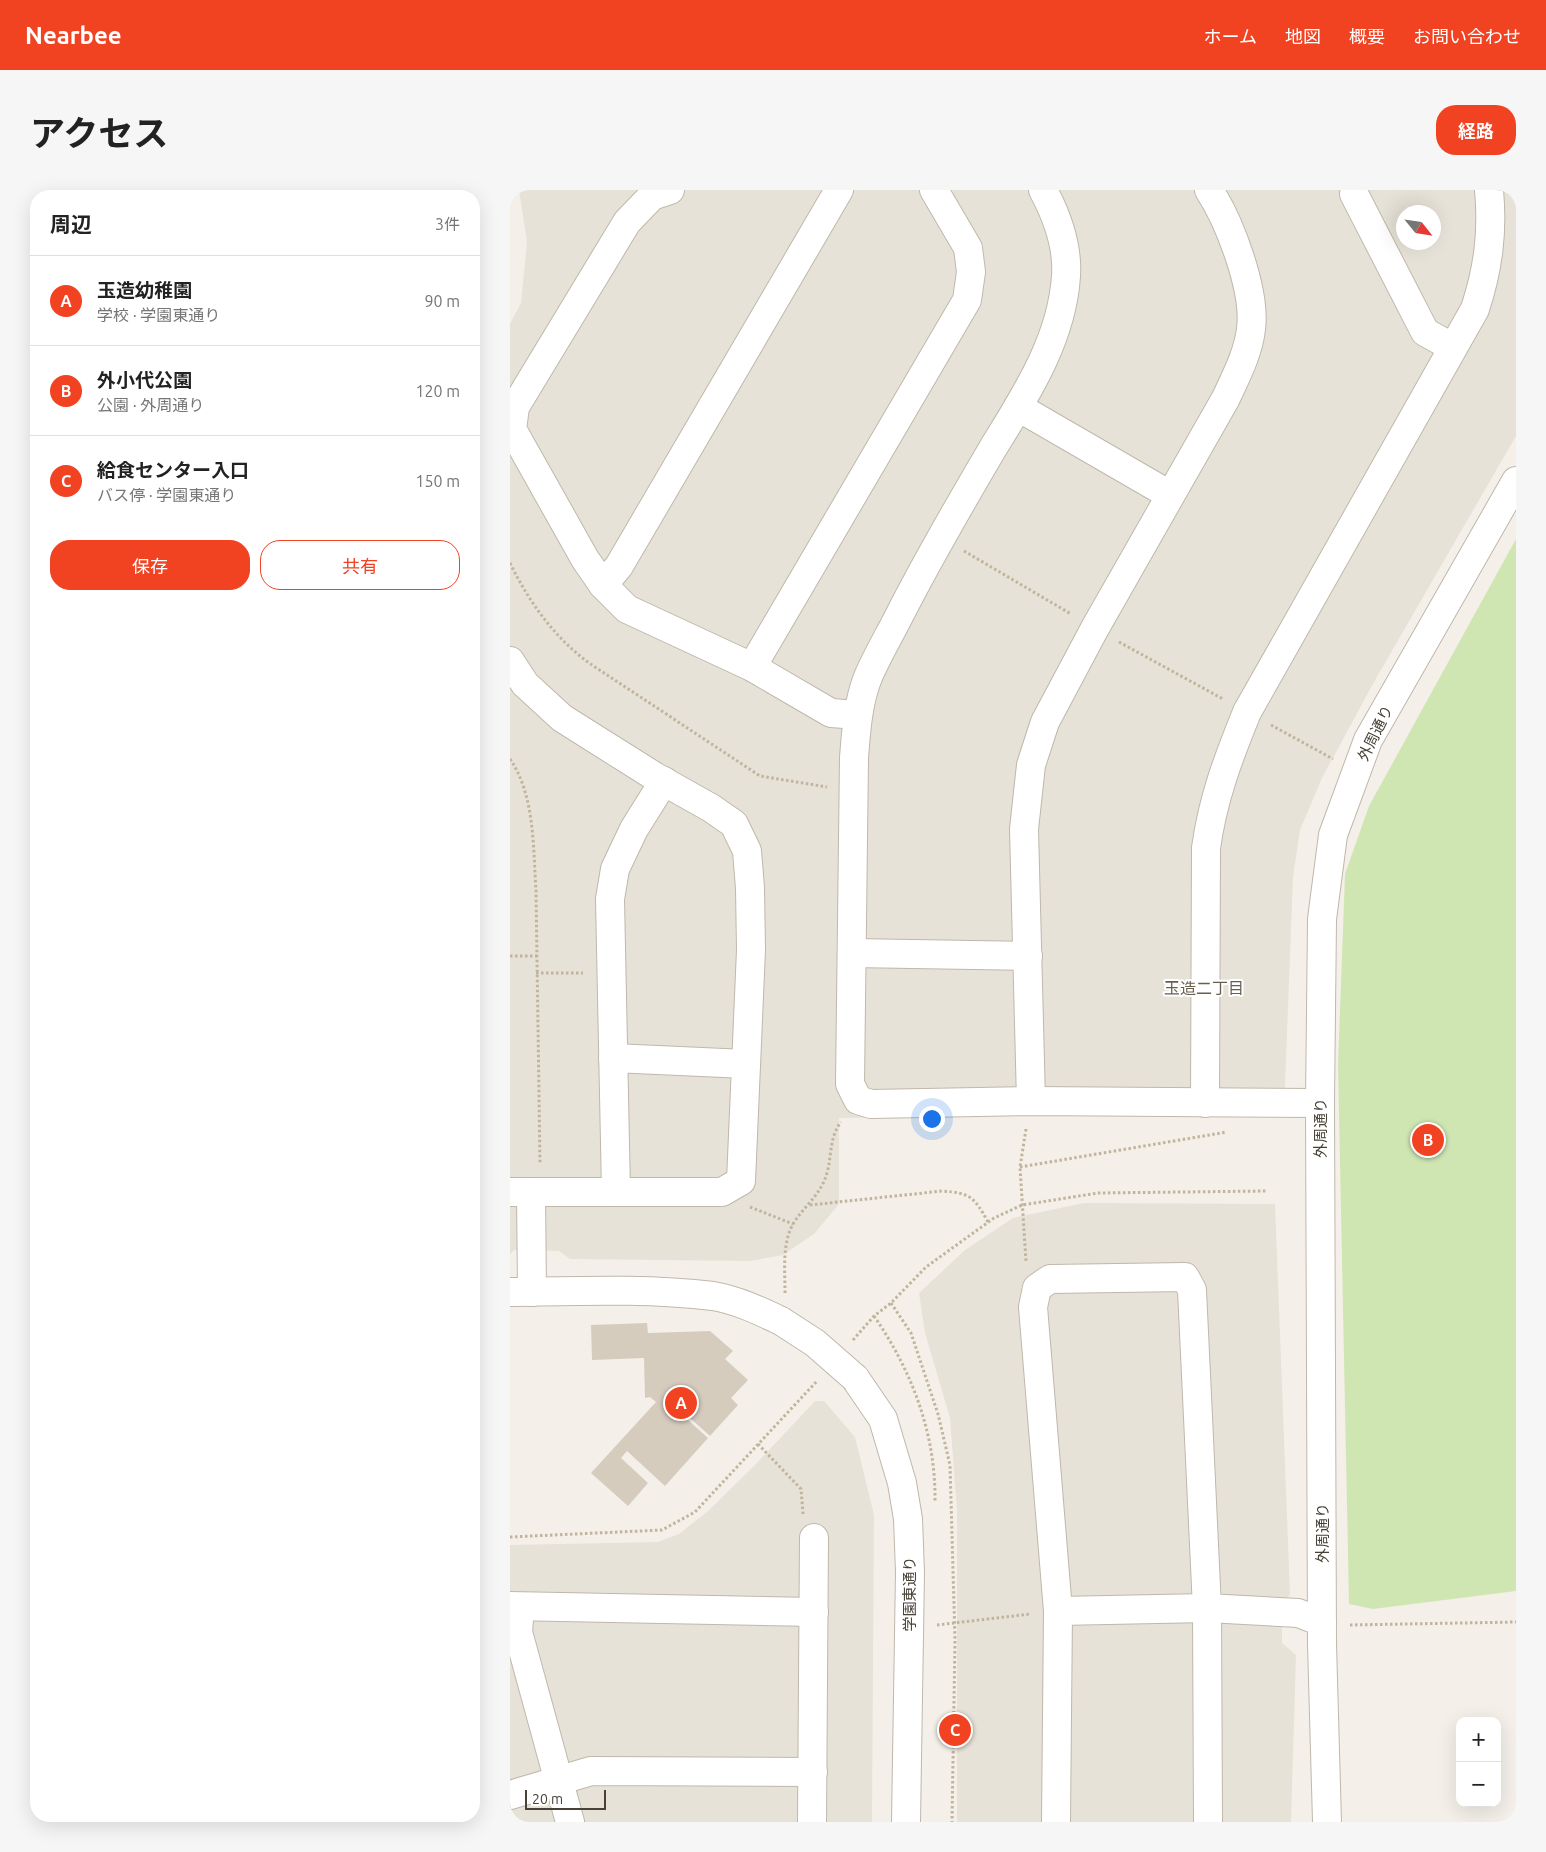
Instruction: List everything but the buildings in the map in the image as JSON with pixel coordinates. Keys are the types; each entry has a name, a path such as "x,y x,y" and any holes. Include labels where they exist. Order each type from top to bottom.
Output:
{"street":[{"path":"670,190 652,196 627,222 516,407 512,429 585,559 603,585 627,609 752,667 831,713 858,714"},
{"path":"603,585 619,566 839,190"},
{"path":"752,667 967,300 971,272 968,248 934,190"},
{"path":"1043,190 1054,210 1064,242 1066,276 1056,329 1045,357 1018,407 940,536 868,678 858,714 854,790 850,1084 858,1100 871,1104 1031,1100 1320,1103"},
{"path":"1031,1100 1024,829 1031,765 1045,722 1095,628 1226,398 1243,361 1252,328 1248,290 1236,248 1218,204 1209,190"},
{"path":"1206,1103 1206,848 1211,815 1221,775 1246,712 1452,347 1475,310 1486,274 1491,241 1489,190"},
{"path":"1354,194 1425,332 1452,347"},
{"path":"1018,407 1170,496"},
{"name":"外周通り","path":"1327,1822 1322,1622 1320,1103 1322,919 1333,835 1368,740 1516,481"},
{"path":"510,661 525,684 562,718 711,808 734,824 747,851 750,888 751,950 741,1181 722,1192 527,1192 521,1292"},
{"path":"616,1192 610,899 615,869 634,829 664,781"},
{"path":"852,953 1028,956"},
{"path":"613,1058 746,1064"},
{"path":"1056,1822 1058,1611 1033,1307 1037,1288 1050,1279 1185,1277 1192,1290 1207,1608 1208,1822"},
{"name":"学園東通り","path":"521,1292 652,1293 714,1296 751,1307 783,1310 815,1343 855,1378 883,1419 902,1483 908,1519 910,1572 906,1822"},
{"path":"812,1822 814,1538"},
{"path":"570,1822 518,1632 515,1607 814,1612"},
{"path":"1058,1611 1207,1608 1298,1613 1322,1622"},
{"path":"510,1795 591,1771 813,1772"}],"path":[{"path":"940,536 1095,628 1338,762"},
{"path":"510,563 547,622 569,648 760,776 854,790"},
{"path":"510,759 523,787 530,813 536,890 537,956 527,1192"},
{"path":"510,956 537,956"},
{"path":"536,972 611,973"},
{"path":"783,1310 786,1243 794,1224 818,1196 827,1173 833,1132 858,1100"},
{"path":"1031,1100 1020,1167 1027,1272 1037,1288"},
{"path":"1020,1167 1232,1131"},
{"path":"741,1181 744,1204 794,1224"},
{"path":"848,1346 874,1316 891,1303 926,1267 988,1222 1022,1205 1098,1192 1267,1190"},
{"path":"810,1205 942,1191 964,1192 976,1200 988,1222"},
{"path":"891,1303 910,1333 938,1414 950,1465 955,1640 952,1822"},
{"path":"510,1537 662,1530 695,1512 822,1375"},
{"path":"758,1444 801,1489"},
{"path":"934,1626 1058,1611"},
{"path":"1322,1622 1342,1626 1516,1622"}],"shaded area":[{"path":"519,190 1516,190 1516,436 1374,682 1322,778 1300,830 1293,877 1284,1113 839,1118 839,1204 814,1234 783,1255 750,1261 570,1259 559,1251 514,1250 510,1254 510,324 521,303 527,242"},
{"path":"1084,1203 1275,1204 1290,1594 1282,1610 1282,1643 1296,1655 1291,1822 957,1822 957,1510 950,1418 925,1333 919,1293 965,1250 1013,1218"},
{"path":"815,1401 824,1401 855,1437 874,1515 872,1822 510,1822 510,1545 658,1542 679,1534 708,1511 755,1465"}],"green space":[{"path":"1516,539 1516,1591 1373,1609 1349,1604 1338,1065 1345,874 1369,806"}],"place":[{"name":"外小代公園","path":"1428,1140"},
{"name":"玉造幼稚園","path":"681,1403"},
{"name":"給食センター入口","path":"955,1730"}],"district":[{"name":"玉造二丁目","path":"1204,988"}]}
